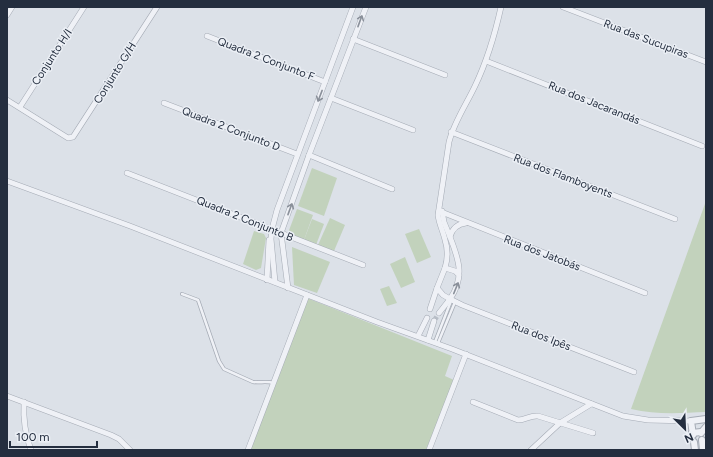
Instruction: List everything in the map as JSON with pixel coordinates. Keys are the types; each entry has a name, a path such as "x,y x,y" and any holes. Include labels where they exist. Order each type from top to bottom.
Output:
{"street":[{"path":"7,15 12,7"},
{"name":"Conjunto H/I","path":"20,107 84,7"},
{"name":"Conjunto G/H","path":"20,107 68,138 71,138 75,135 157,7"},
{"path":"267,280 268,242 271,229 297,154 353,7"},
{"path":"430,309 447,260 448,249 440,226 440,212 449,142 452,132 476,85 486,61 501,7"},
{"name":"Rua das Sucupiras","path":"564,7 706,62"},
{"path":"288,288 281,233 353,40 363,8"},
{"name":"Quadra 2 Conjunto F","path":"206,36 325,82"},
{"path":"353,40 445,74"},
{"path":"333,61 343,65"},
{"name":"Rua dos Jacarandás","path":"486,61 702,146"},
{"path":"331,98 413,130"},
{"path":"7,100 20,107"},
{"name":"Quadra 2 Conjunto D","path":"164,103 297,154"},
{"path":"309,125 319,129"},
{"name":"Rua dos Flamboyents","path":"452,132 675,219"},
{"path":"309,155 392,189"},
{"name":"Quadra 2 Conjunto B","path":"126,172 363,265"},
{"path":"7,181 124,224 275,282 307,296 466,354 623,416 633,419 665,421 691,421 706,419"},
{"path":"440,212 462,224 468,224"},
{"path":"438,313 452,300 459,275 458,261 440,212"},
{"name":"Rua dos Jatobás","path":"440,212 645,293"},
{"path":"450,237 453,229 462,224"},
{"path":"271,229 275,282"},
{"path":"445,268 455,271 459,275"},
{"name":"Rua dos Ipês","path":"437,288 452,300 634,372"},
{"path":"248,450 307,296"},
{"path":"418,336 427,319 434,322 428,340"},
{"path":"430,450 466,354"},
{"path":"7,396 111,435 119,439 130,450"},
{"path":"24,402 26,436 31,450"},
{"path":"473,402 518,420 538,416 593,433"},
{"path":"531,450 560,423 591,404"},
{"path":"691,421 695,450 704,449 702,440"},
{"path":"693,436 703,431"}],"lane":[{"path":"182,294 198,300 219,361 224,369 252,382 258,383 266,381 274,383"},
{"path":"436,343 452,300"}],"green space":[{"path":"312,168 337,178 324,216 298,206"},
{"path":"706,201 706,412 659,413 631,409"},
{"path":"297,209 313,215 304,240 288,233"},
{"path":"330,218 345,225 334,251 318,245"},
{"path":"312,219 324,224 316,245 304,240"},
{"path":"419,229 431,257 417,263 405,234"},
{"path":"254,231 264,234 266,238 261,268 256,270 243,264"},
{"path":"292,247 330,262 317,293 294,285"},
{"path":"405,257 415,282 401,288 390,264"},
{"path":"389,286 397,303 387,306 380,289"},
{"path":"307,298 452,356 445,376 454,380 426,450 250,450"}],"tunnel":[{"path":"434,321 439,313"}]}
